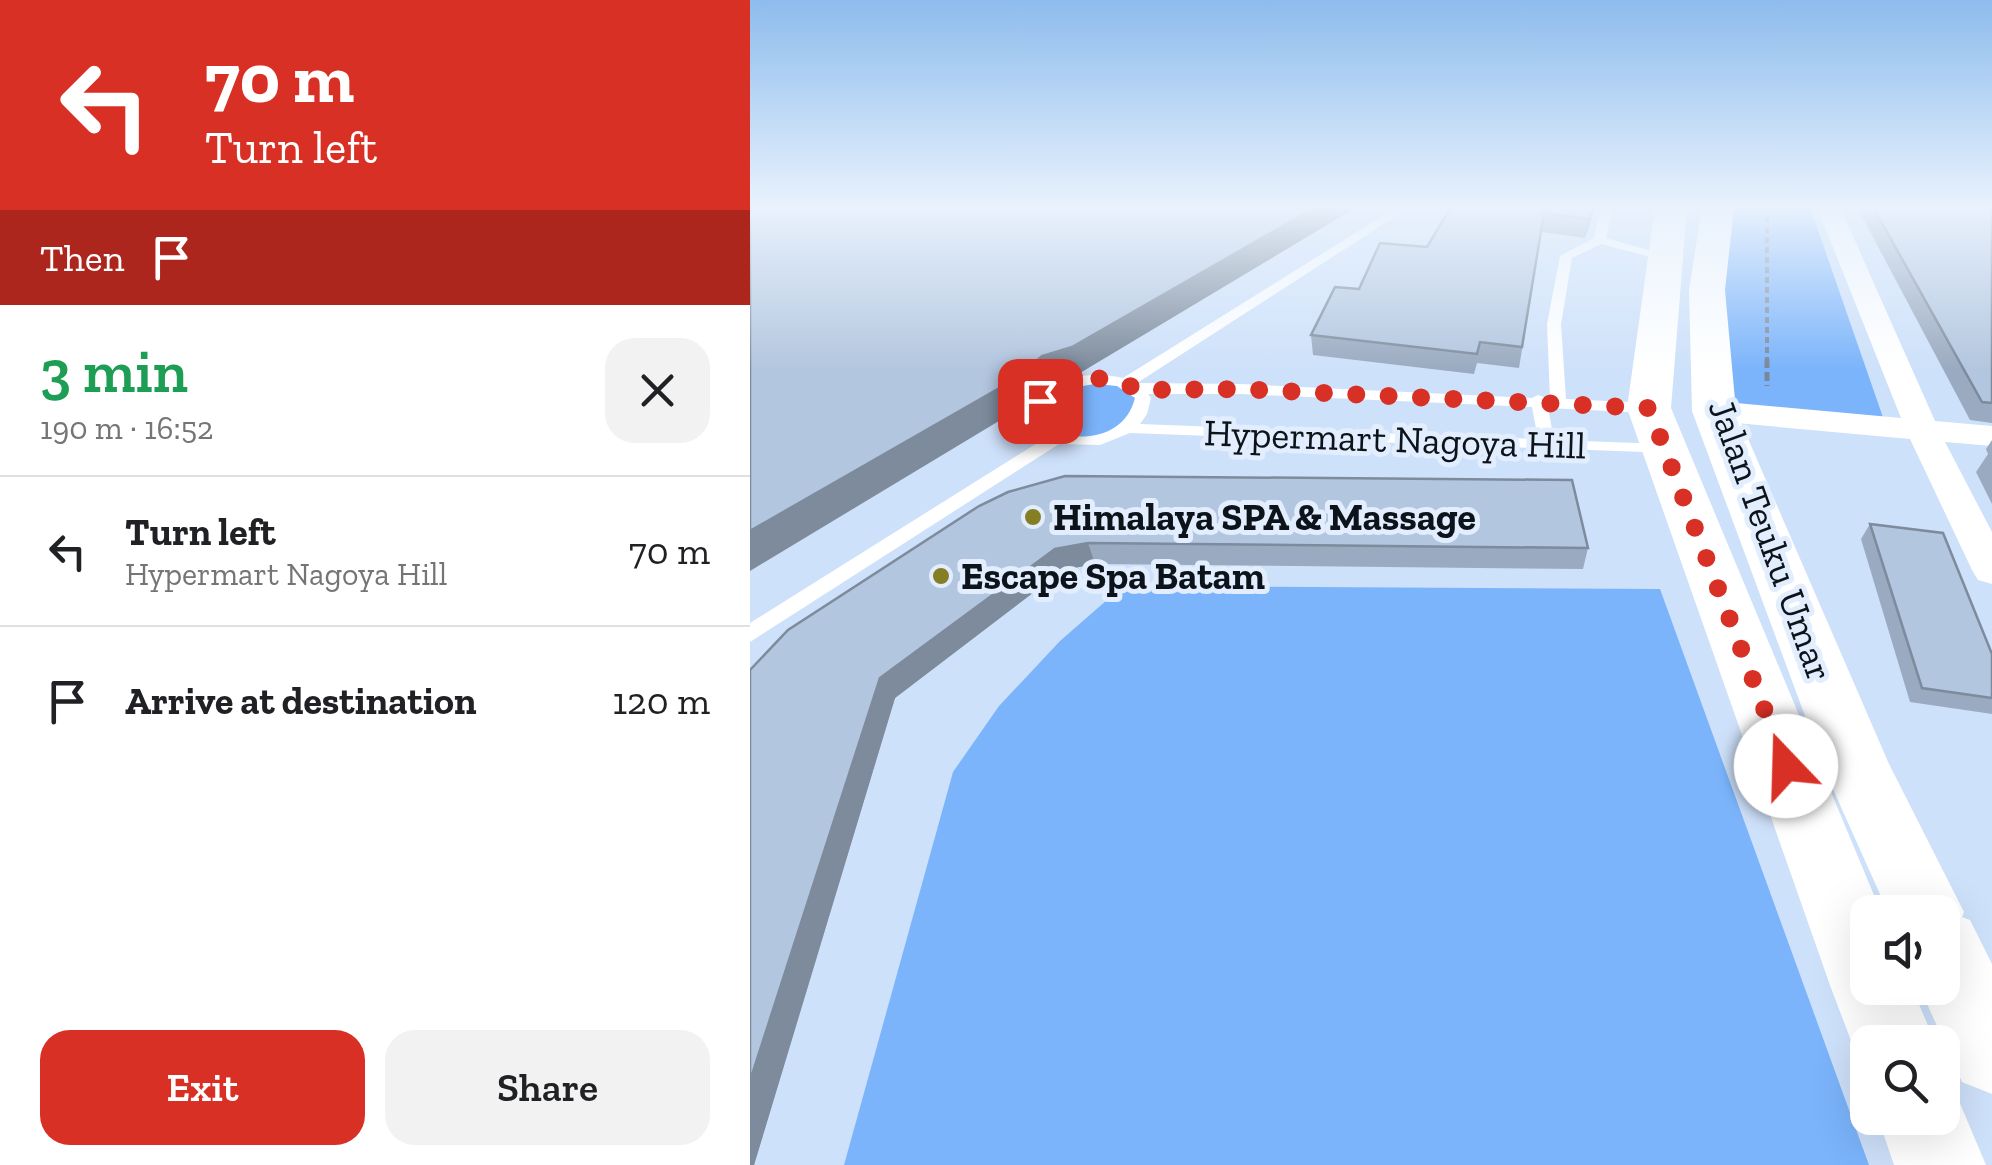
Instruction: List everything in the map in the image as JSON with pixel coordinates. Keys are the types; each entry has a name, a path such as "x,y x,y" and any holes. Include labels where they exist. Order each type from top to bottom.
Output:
{"main road":[{"name":"Jalan Teuku Umar","path":"1667,261 1656,428 1850,931"},
{"name":"Jalan Teuku Umar","path":"1711,261 1707,290 1714,410 1862,778 1918,895"},
{"path":"1960,985 1992,1052"},
{"path":"1929,1135 1940,1165"}],"street":[{"path":"1851,261 1922,429 1992,570"},
{"path":"1714,410 1992,436"}],"lane":[{"path":"1126,428 1142,408 1133,383 1321,261"},
{"path":"1558,401 1554,324 1565,261"},
{"name":"Hypermart Nagoya Hill","path":"1080,380 1172,390 1558,401 1656,428 1547,444 1126,428 1090,442 1054,440 1036,430 1032,416 1050,392 1080,380"},
{"path":"1538,400 1547,444"},
{"path":"1028,456 1162,430"},
{"name":"Hypermart Nagoya Hill","path":"750,634 1054,440"}],"path":[{"path":"1766,415 1767,261"}],"shaded area":[{"path":"1723,261 1829,261 1886,426 1714,411"},
{"path":"1095,379 1136,390 1136,419 1090,441 1043,434 1038,403"},
{"path":"1123,586 1660,589 1850,1113 1850,1135 1858,1135 1869,1165 844,1165 953,772 999,706 1060,641"}],"building":[{"path":"750,261 1221,261 1072,347 1042,356 1017,378 750,531"},
{"path":"1372,261 1536,261 1522,347 1480,342 1477,354 1311,335 1335,287 1359,289"},
{"path":"1903,261 1992,261 1992,403 1982,402"},
{"path":"1065,476 1572,480 1588,548 1088,543 1055,549 880,678 750,1081 750,670 788,630 979,506 1008,492"},
{"path":"1870,524 1943,533 1992,654 1992,698 1922,688"}],"place":[{"name":"Himalaya SPA & Massage","path":"1033,517"},
{"name":"Escape Spa Batam","path":"941,576"}],"route":[{"path":"1040,401 1050,392 1080,380 1112,379 1137,390 1240,389 1649,408 1786,766"}]}
